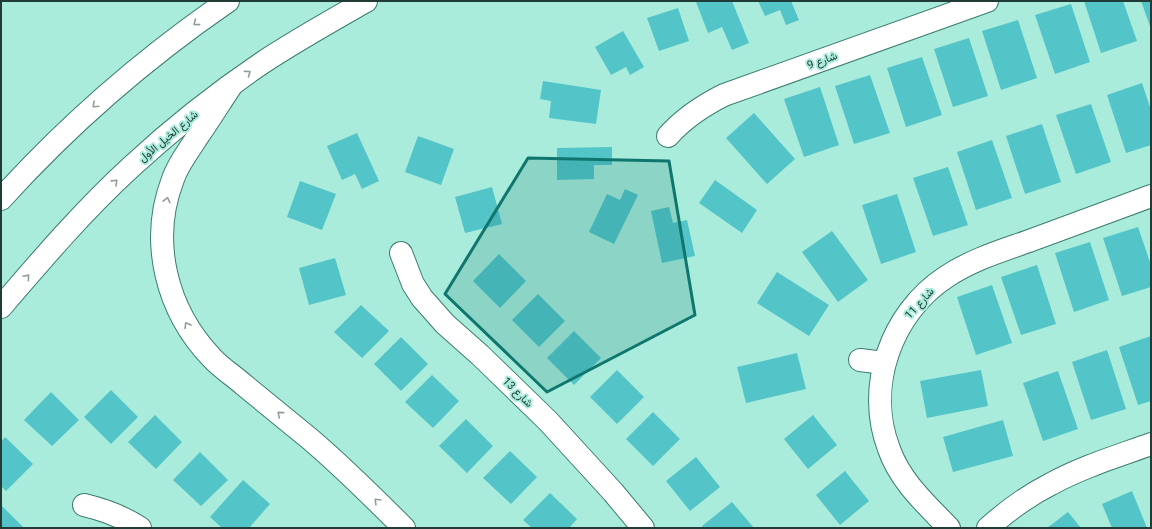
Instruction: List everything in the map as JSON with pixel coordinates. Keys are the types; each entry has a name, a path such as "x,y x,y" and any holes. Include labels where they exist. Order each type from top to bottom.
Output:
{"street":[{"path":"1,199 65,133 108,93 152,56 228,1"},
{"name":"شارع الخيل الأول","path":"1,307 72,226 127,171 164,138 268,59 366,1"},
{"name":"شارع 9","path":"668,136 693,112 708,102 724,95 987,1"},
{"path":"231,86 182,161 173,178 167,199 163,220 162,242 164,264 169,286 176,306 187,326 213,359 311,440 363,487 404,528"},
{"name":"شارع 11","path":"949,528 910,487 889,450 883,428 880,407 884,363 891,343 901,323 909,311 929,290 946,276 965,266 998,252 1151,196"},
{"name":"شارع 13","path":"402,253 413,284 422,298 445,324 480,355 548,421 604,482 643,528"},
{"path":"860,360 884,363"},
{"path":"988,528 1006,512 1051,484 1082,470 1151,444"},
{"path":"84,505 116,514 140,528"}],"highlighted area":[{"path":"528,158 669,161 695,315 547,392 445,294"}],"building":[{"path":"732,1 749,43 732,50 722,27 708,33 696,2"},
{"path":"758,1 791,1 799,20 786,25 780,10 765,16"},
{"path":"1084,1 1123,1 1137,41 1101,53"},
{"path":"1141,1 1151,1 1151,29"},
{"path":"1071,4 1090,62 1055,74 1035,15"},
{"path":"678,8 689,41 659,51 647,18"},
{"path":"1018,20 1037,78 1001,90 982,31"},
{"path":"623,31 644,67 630,75 626,67 611,75 595,47"},
{"path":"969,38 988,96 953,107 934,49"},
{"path":"922,57 942,115 906,127 887,68"},
{"path":"870,75 890,133 854,144 835,86"},
{"path":"543,81 601,90 596,124 549,118 551,101 540,99"},
{"path":"1142,83 1151,110 1151,145 1126,153 1107,95"},
{"path":"820,87 839,145 804,157 784,99"},
{"path":"1091,104 1111,162 1076,174 1056,115"},
{"path":"754,113 795,159 767,184 726,138"},
{"path":"1042,124 1061,182 1025,194 1006,136"},
{"path":"357,133 379,181 362,189 355,174 342,180 327,146"},
{"path":"418,136 454,149 441,185 405,172"},
{"path":"992,140 1012,198 976,210 957,152"},
{"path":"612,147 612,165 594,165 594,179 557,180 557,148"},
{"path":"948,167 968,225 933,236 913,178"},
{"path":"715,180 757,210 742,233 699,203"},
{"path":"300,181 336,194 322,230 287,217"},
{"path":"492,187 502,224 465,233 455,197"},
{"path":"625,189 638,195 614,244 589,232 607,194 620,200"},
{"path":"897,194 916,252 881,264 862,205"},
{"path":"669,207 673,223 687,220 695,256 662,263 651,211"},
{"path":"1138,227 1151,265 1151,287 1122,296 1103,238"},
{"path":"832,231 868,280 838,302 802,252"},
{"path":"1090,242 1109,300 1074,312 1055,253"},
{"path":"499,254 526,281 500,308 473,281"},
{"path":"335,258 346,295 309,305 299,268"},
{"path":"1037,265 1056,324 1021,335 1001,277"},
{"path":"777,272 829,305 809,336 757,303"},
{"path":"992,285 1012,343 976,355 957,297"},
{"path":"538,294 565,321 539,347 512,320"},
{"path":"361,305 389,331 362,358 334,332"},
{"path":"574,331 601,358 574,385 547,358"},
{"path":"1151,336 1151,401 1138,405 1119,347"},
{"path":"401,337 428,364 401,391 374,364"},
{"path":"1107,350 1126,409 1091,420 1072,362"},
{"path":"797,353 806,389 746,403 737,367"},
{"path":"617,370 644,397 617,424 590,397"},
{"path":"981,370 988,406 927,418 920,381"},
{"path":"1058,371 1078,429 1043,441 1023,383"},
{"path":"432,375 459,401 433,428 405,402"},
{"path":"111,390 138,417 111,444 84,417"},
{"path":"51,392 79,420 52,446 24,420"},
{"path":"653,412 680,439 653,466 626,439"},
{"path":"155,415 182,442 156,469 128,442"},
{"path":"813,415 837,445 808,469 784,439"},
{"path":"466,419 493,446 467,473 439,446"},
{"path":"1003,420 1013,456 953,472 943,437"},
{"path":"5,437 33,464 6,491 1,486 1,442"},
{"path":"510,451 537,477 511,504 483,478"},
{"path":"200,452 228,480 201,506 173,480"},
{"path":"696,457 720,487 690,511 666,481"},
{"path":"845,471 869,501 840,525 816,495"},
{"path":"243,480 270,504 249,528 222,528 210,517"},
{"path":"1132,491 1147,528 1112,528 1102,504"},
{"path":"550,493 577,519 569,528 532,528 523,520"},
{"path":"732,502 754,528 704,528 702,526"},
{"path":"1,505 24,528 1,528"},
{"path":"1068,512 1081,528 1047,528"}]}
